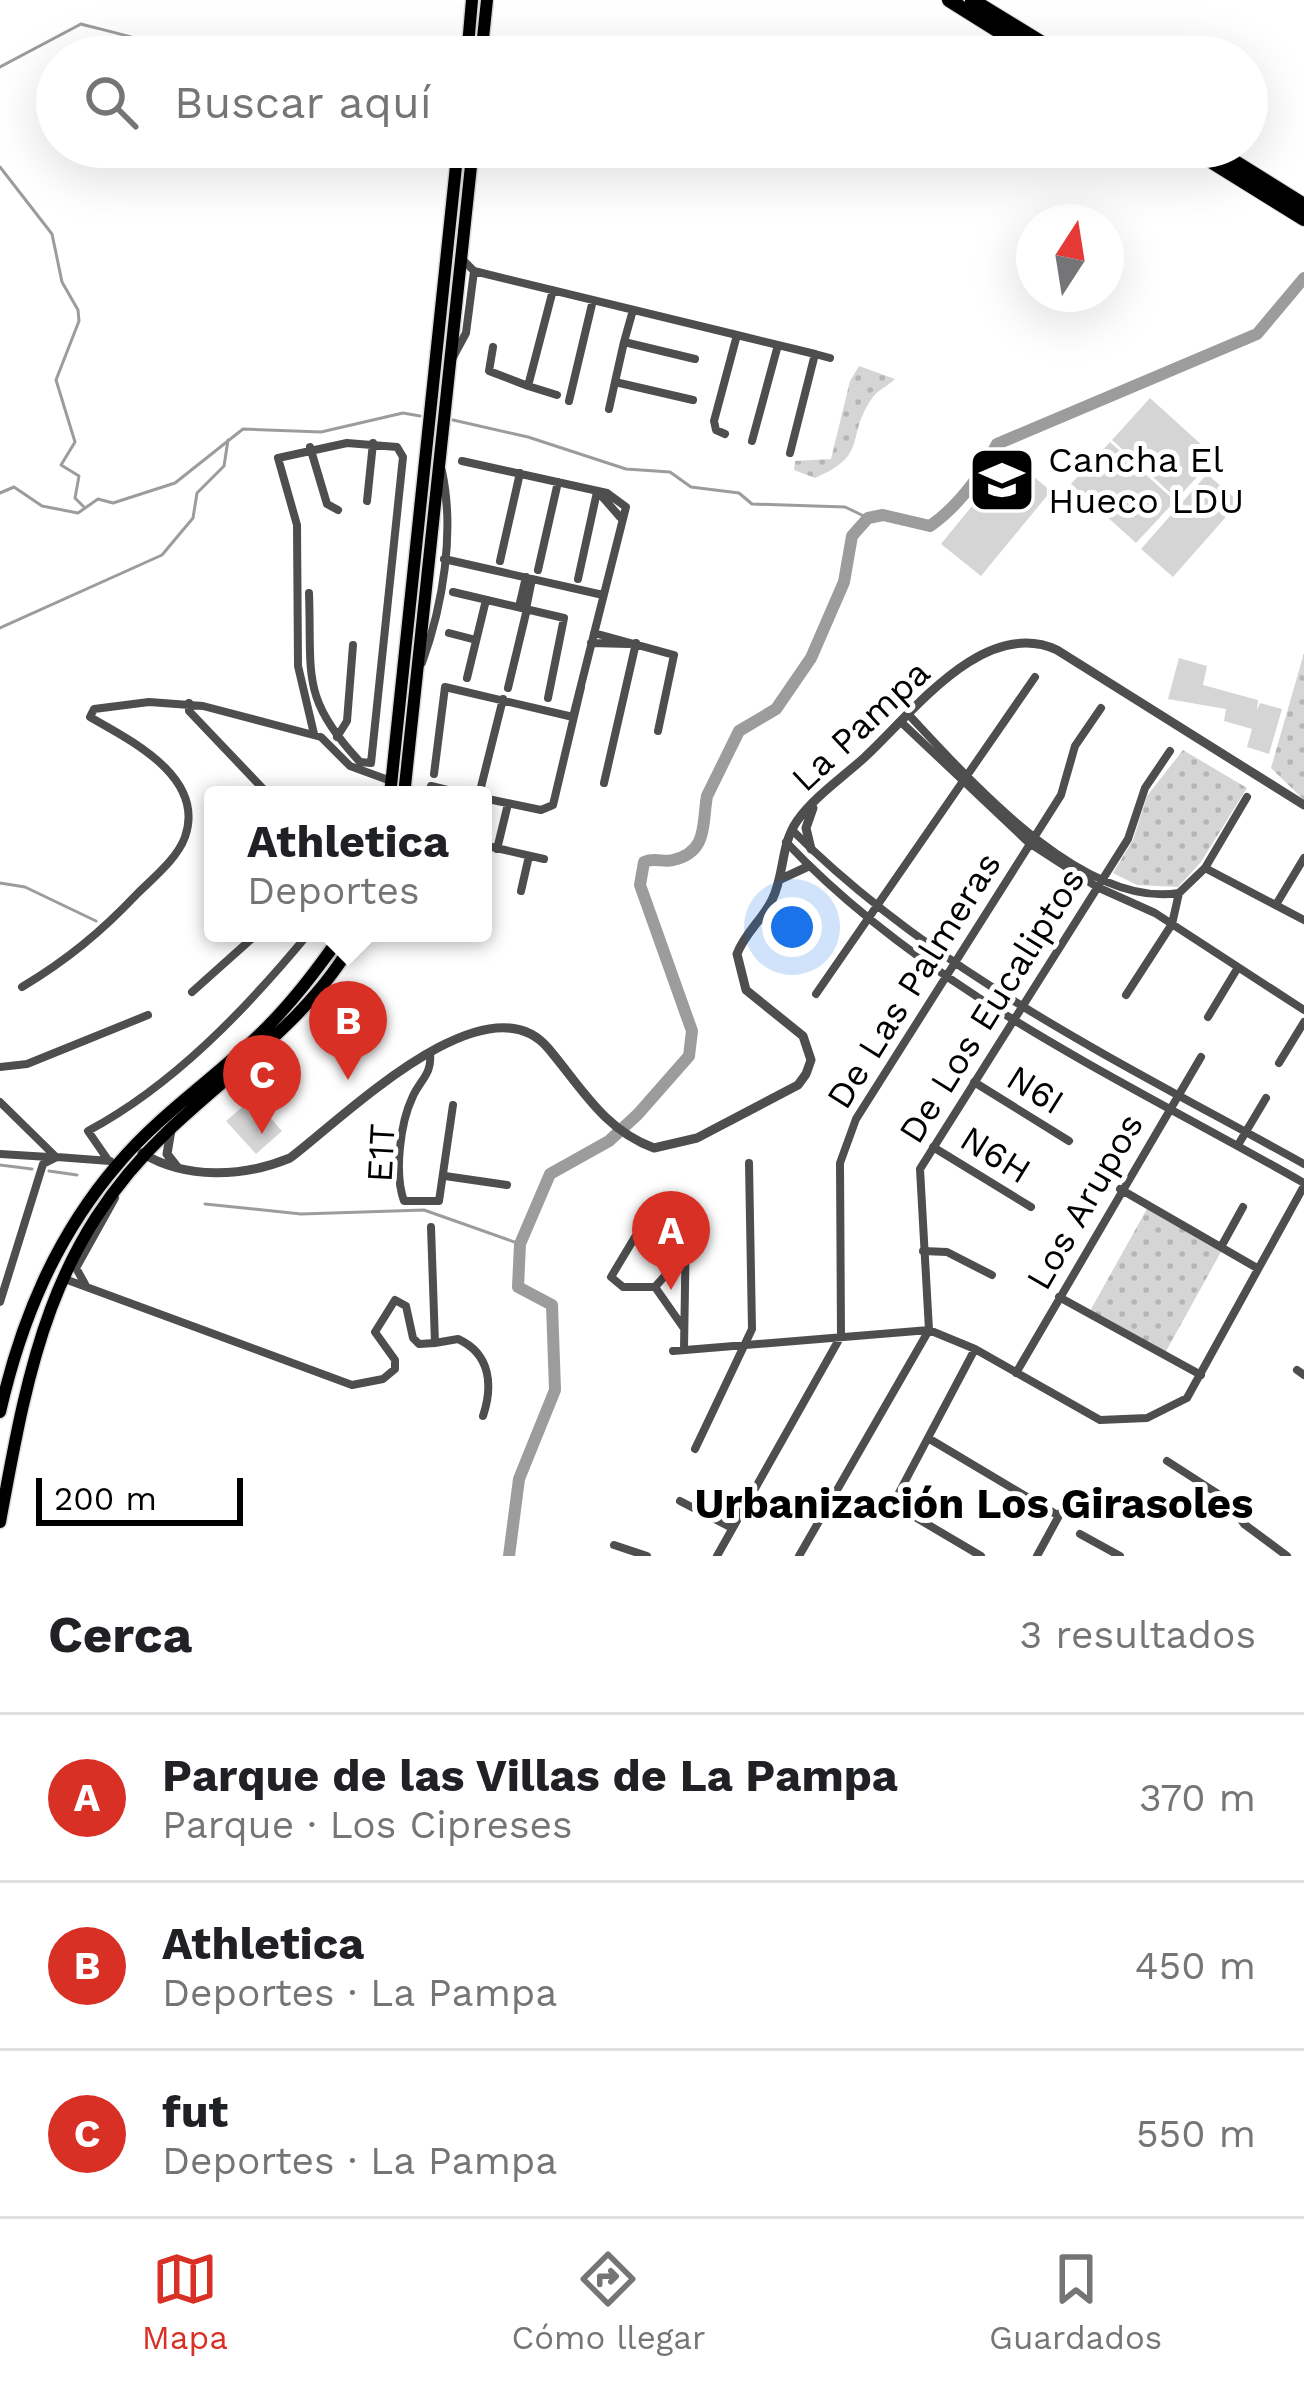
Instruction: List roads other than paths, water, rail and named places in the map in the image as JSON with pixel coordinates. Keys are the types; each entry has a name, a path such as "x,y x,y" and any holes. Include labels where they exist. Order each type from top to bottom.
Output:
{"highway":[{"path":"949,0 1006,36"},
{"path":"972,0 1031,36"},
{"path":"1230,168 1304,205"},
{"path":"1236,168 1304,219"}],"main road":[{"path":"469,36 472,0"},
{"path":"483,36 487,0"},
{"path":"391,786 456,168"},
{"path":"405,786 470,168"},
{"path":"0,1412 23,1326 49,1265 114,1161 172,1127 276,1017 337,942"},
{"path":"0,1522 37,1339 64,1278 139,1150 310,1000 352,942"}],"street":[{"path":"461,258 474,272 830,358"},
{"path":"451,361 466,333 474,272"},
{"path":"529,386 553,290"},
{"path":"569,400 593,301"},
{"path":"609,409 633,310"},
{"path":"725,434 716,430 714,421 737,334"},
{"path":"624,342 695,359"},
{"path":"752,441 778,345"},
{"path":"493,347 489,371 557,395"},
{"path":"790,453 815,354"},
{"path":"615,382 693,400"},
{"path":"368,501 373,443"},
{"path":"309,592 309,658 318,712 359,762 374,759 404,457 397,447 373,443 310,447 278,461 297,525 298,666 306,707 317,736 350,766 387,786"},
{"path":"310,447 327,504 338,510"},
{"path":"420,670 434,628 444,559 449,502 440,459"},
{"path":"463,461 613,494 626,507 553,805 541,810 492,800"},
{"path":"500,561 520,473"},
{"path":"508,688 558,482"},
{"path":"597,492 622,521"},
{"path":"578,579 597,492"},
{"path":"444,559 532,575 603,595"},
{"path":"453,592 566,620 548,698"},
{"path":"467,678 486,600"},
{"path":"387,622 409,632"},
{"path":"386,634 409,632"},
{"path":"449,633 476,640"},
{"path":"592,638 674,655 658,731"},
{"path":"604,783 637,644"},
{"path":"337,737 347,721 353,645"},
{"name":"La Pampa","path":"139,1150 178,1168 251,1171 290,1158 370,1091 430,1054 493,1027 520,1028 549,1049 608,1121 632,1138 667,1148 697,1138 798,1085 811,1060 803,1036 746,990 738,969 740,946 781,879 792,830 904,718 986,653 1048,646 1304,805"},
{"path":"816,994 1035,677"},
{"path":"434,774 445,687 573,717"},
{"path":"483,786 502,699"},
{"path":"22,987 87,946 185,838 186,805 176,781 133,740 89,712 132,703 188,704 317,736"},
{"path":"188,704 189,711 260,786"},
{"name":"De Las Palmeras","path":"841,1336 838,1191 844,1146 1061,794 1076,746 1101,708"},
{"path":"904,718 1031,839 1304,1010"},
{"name":"De Los Eucaliptos","path":"929,1330 919,1174 1128,839 1145,788 1170,751"},
{"path":"1126,995 1172,924 1179,893 1204,868 1247,796"},
{"path":"811,849 806,828 816,803"},
{"path":"497,849 508,804"},
{"path":"792,830 874,908 956,962 1131,1069 1304,1164"},
{"path":"673,1351 929,1330 975,1349 1100,1420 1121,1423 1171,1408 1187,1398 1304,1184 1124,1082 948,974 866,919 786,842"},
{"path":"492,848 544,860"},
{"path":"521,891 529,856"},
{"path":"1277,903 1304,858"},
{"path":"781,879 809,866"},
{"path":"1204,868 1304,920"},
{"path":"1099,883 1135,892 1179,893"},
{"path":"1145,908 1167,895"},
{"path":"192,992 248,942"},
{"path":"114,1161 88,1131 132,1109 189,1058 299,942"},
{"path":"1208,1017 1237,969"},
{"path":"0,1066 26,1064 148,1015"},
{"path":"1279,1063 1304,1022"},
{"path":"1084,1058 1092,1046"},
{"name":"E1T","path":"430,1054 428,1076 411,1100 401,1197 438,1203 446,1176 453,1105"},
{"name":"Los Arupos","path":"1016,1373 1120,1189 1202,1057"},
{"path":"1124,1082 1131,1069"},
{"name":"N6I","path":"974,1082 1069,1142"},
{"path":"1238,1145 1266,1098"},
{"path":"0,1102 53,1157"},
{"path":"0,1116 16,1119"},
{"path":"172,1127 166,1147 178,1168"},
{"name":"N6H","path":"933,1148 1031,1208"},
{"path":"0,1154 114,1161"},
{"path":"0,1302 53,1157"},
{"path":"695,1449 748,1343 755,1311 749,1162"},
{"path":"446,1176 507,1185"},
{"path":"1120,1189 1257,1268"},
{"path":"64,1278 76,1268 117,1190"},
{"path":"1221,1247 1244,1207"},
{"path":"684,1349 686,1224"},
{"path":"431,1227 435,1343"},
{"path":"635,1237 610,1277 623,1287 655,1287 683,1254"},
{"path":"923,1251 947,1252 992,1275"},
{"path":"76,1268 86,1286"},
{"path":"64,1278 352,1385 383,1379 395,1369 395,1360 375,1332 394,1300 406,1306 413,1338 419,1344 458,1339 477,1351 490,1384 483,1416"},
{"path":"655,1287 683,1327"},
{"path":"1059,1297 1201,1375"},
{"path":"799,1556 929,1330"},
{"path":"717,1556 841,1336"},
{"path":"975,1349 892,1504 981,1556"},
{"path":"928,1438 1059,1516"},
{"path":"1167,1461 1226,1498 1244,1525 1287,1556"},
{"path":"1037,1556 1073,1490"},
{"path":"680,1501 732,1528"},
{"path":"1080,1534 1120,1556"},
{"path":"626,1556 614,1545 647,1556"}],"waterway":[{"path":"58,36 81,24 126,36"},
{"path":"0,67 36,48"},
{"path":"0,167 52,234 62,282 78,310 79,321 56,380 75,442 61,465 79,476 75,498 84,507"},
{"path":"509,1556 519,1479 555,1390 552,1305 518,1287 520,1244 550,1174 609,1141 689,1056 692,1031 640,885 644,862 685,856 698,843 707,796 739,731 776,709 811,658 844,582 852,536 868,518 883,515 930,526 968,490 997,444 1257,334 1304,278"},
{"path":"0,493 14,487 42,506 78,513 98,499 113,503 175,483 243,429 321,432 403,413 420,416"},
{"path":"453,420 528,437 626,469 670,472 691,487 739,493 752,504 845,507 868,518"},
{"path":"0,628 162,555 193,518 197,493 224,466 228,440"},
{"path":"0,883 25,887 96,921"},
{"path":"0,1165 32,1169"},
{"path":"49,1171 77,1175"},
{"path":"205,1204 301,1214 424,1210 520,1244"}],"place":[{"name":"Cancha El Hueco LDU","path":"1002,480"},
{"name":"Athletica","path":"348,1080"},
{"name":"fut","path":"262,1134"},
{"name":"Parque de las Villas de La Pampa","path":"671,1290"}],"district":[{"name":"Urbanización Los Girasoles","path":"974,1503"}]}
